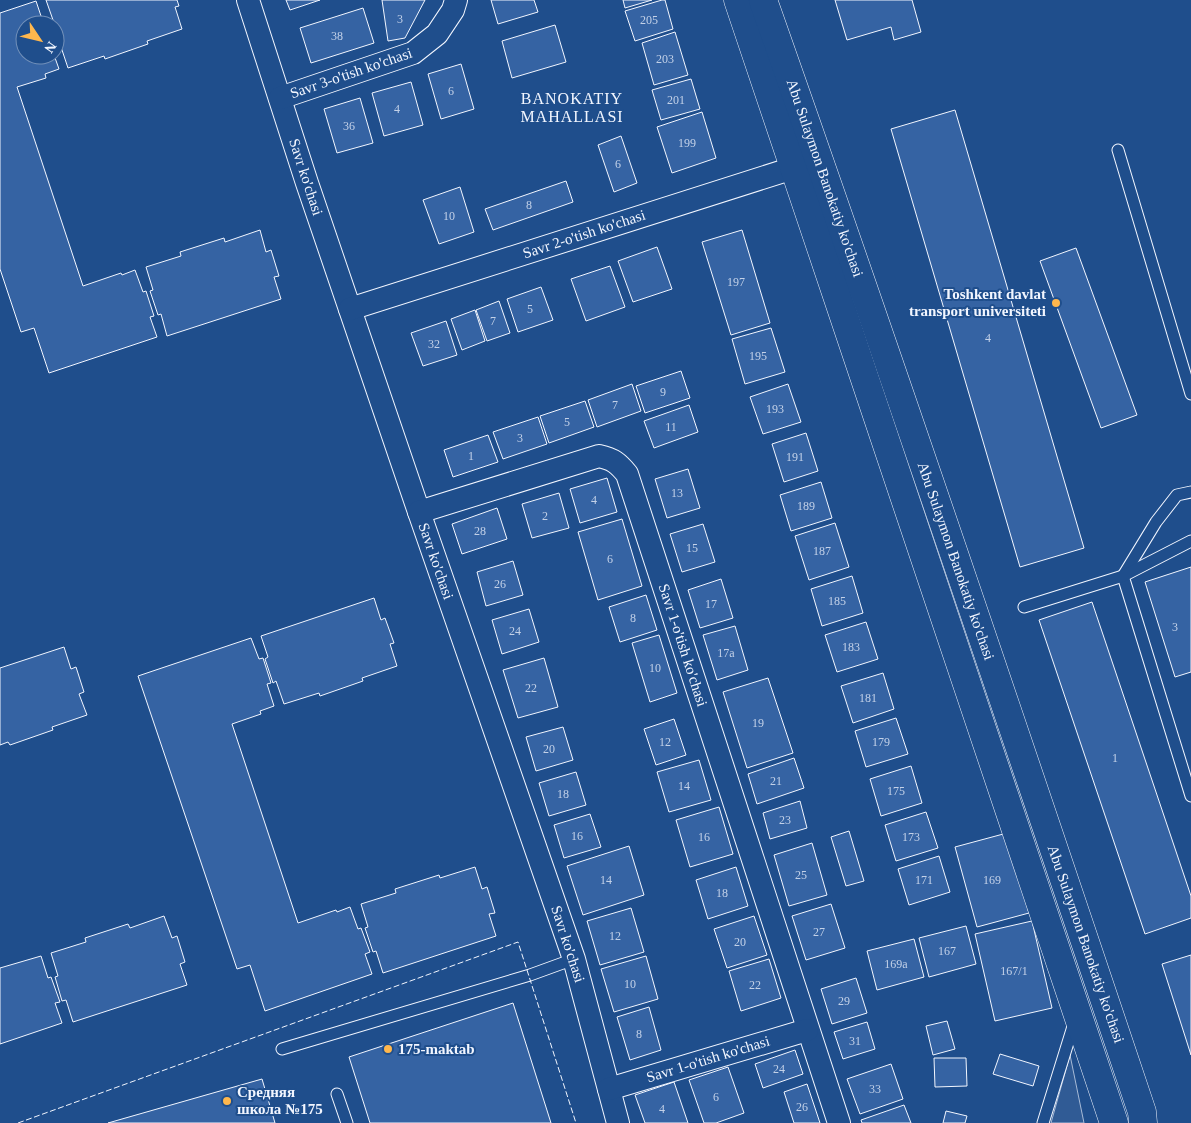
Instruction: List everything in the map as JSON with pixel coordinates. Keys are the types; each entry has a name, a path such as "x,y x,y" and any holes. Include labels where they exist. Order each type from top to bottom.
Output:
{"main road":[{"name":"Abu Sulaymon Banokatiy ko'chasi","path":"738,0 806,164 1075,910 1142,1112 1143,1123"},
{"name":"Abu Sulaymon Banokatiy ko'chasi","path":"763,0 806,164 1077,1013 1114,1123"}],"street":[{"name":"Savr ko'chasi","path":"248,0 419,512 574,959 618,1123"},
{"name":"Savr 3-o'tish ko'chasi","path":"280,98 413,54 437,34 450,16 456,0"},
{"name":"Savr 2-o'tish ko'chasi","path":"350,309 806,164"},
{"name":"Savr 1-o'tish ko'chasi","path":"419,512 599,456 611,458 618,462 627,474 807,1030 839,1123"},
{"name":"Savr 1-o'tish ko'chasi","path":"609,1089 807,1030"}],"lane":[{"path":"1118,150 1191,394"},
{"path":"1191,492 1177,496 1156,522 1123,576 1191,796"},
{"path":"1024,606 1123,576 1191,541"},
{"path":"282,1049 530,975 574,959"},
{"path":"1043,1123 1066,1042 1077,1013"},
{"path":"337,1094 347,1123"}],"shaded area":[{"path":"1070,1055 1084,1123 1051,1123"}],"building":[{"path":"46,0 177,0 179,6 175,7 182,29 147,41 148,44 105,59 104,56 68,68 65,59 65,15 51,15"},
{"path":"286,0 320,0 290,10"},
{"path":"382,0 425,0 405,38 388,41"},
{"path":"491,0 534,0 538,12 498,24"},
{"path":"623,0 652,0 625,8"},
{"path":"665,0 673,29 635,41 625,11"},
{"path":"835,0 912,0 921,32 894,40 891,27 847,40"},
{"path":"36,1 41,15 15,15 15,65 58,65 59,69 45,74 46,78 17,87 83,286 135,270 143,292 146,291 154,316 150,317 157,337 49,373 34,328 21,332 0,269 0,13"},
{"path":"363,8 374,43 311,63 300,28"},
{"path":"555,25 566,62 512,78 502,41"},
{"path":"675,32 688,75 654,85 642,43"},
{"path":"461,64 474,109 441,119 428,74"},
{"path":"691,79 700,109 661,120 652,90"},
{"path":"411,82 423,125 384,136 372,93"},
{"path":"360,98 373,143 337,153 324,109"},
{"path":"955,110 1084,548 1020,567 891,129"},
{"path":"702,112 716,158 672,173 657,127"},
{"path":"621,136 637,183 614,192 598,145"},
{"path":"566,181 573,202 493,230 485,209"},
{"path":"460,187 474,232 439,244 423,200"},
{"path":"260,230 266,252 271,250 279,276 274,277 281,299 167,336 161,314 158,315 150,291 153,290 146,267 181,256 180,252 224,238 225,242"},
{"path":"742,230 770,323 731,335 702,242"},
{"path":"657,247 672,289 633,302 618,261"},
{"path":"1076,248 1137,415 1101,428 1040,261"},
{"path":"610,266 625,307 586,321 571,279"},
{"path":"541,287 553,320 518,332 507,299"},
{"path":"499,301 510,333 487,341 476,310"},
{"path":"475,310 485,341 462,350 451,319"},
{"path":"446,321 457,355 423,366 411,333"},
{"path":"771,328 785,372 745,384 732,339"},
{"path":"681,371 690,398 645,413 636,386"},
{"path":"632,384 641,411 597,427 588,400"},
{"path":"788,384 801,422 763,434 750,397"},
{"path":"585,401 594,427 549,443 540,416"},
{"path":"689,405 698,432 654,448 644,421"},
{"path":"538,417 547,444 503,459 493,432"},
{"path":"806,433 818,471 784,482 772,444"},
{"path":"488,435 498,462 453,477 444,450"},
{"path":"688,469 700,508 667,518 655,479"},
{"path":"607,478 617,512 580,523 570,489"},
{"path":"821,482 832,518 791,531 780,495"},
{"path":"559,493 569,528 532,538 522,504"},
{"path":"497,508 507,539 462,554 452,524"},
{"path":"622,519 642,586 598,600 578,532"},
{"path":"835,523 849,567 809,580 795,536"},
{"path":"703,524 715,562 682,572 670,534"},
{"path":"513,561 523,595 486,606 477,572"},
{"path":"1191,567 1191,672 1175,677 1145,582"},
{"path":"852,576 863,613 822,626 811,589"},
{"path":"721,579 733,618 700,628 688,590"},
{"path":"646,595 657,630 620,642 609,607"},
{"path":"374,598 381,620 385,618 394,643 390,644 397,666 362,678 363,681 320,696 319,693 284,704 276,681 273,683 265,659 268,657 261,636"},
{"path":"1092,602 1191,896 1191,918 1145,934 1039,620"},
{"path":"529,609 539,642 502,654 492,620"},
{"path":"866,622 878,659 837,672 825,635"},
{"path":"735,626 748,670 717,680 703,635"},
{"path":"659,635 677,693 650,702 632,643"},
{"path":"251,638 259,659 263,658 271,683 267,684 274,706 260,711 261,714 232,724 298,923 350,907 358,929 361,928 370,952 365,954 372,974 265,1011 250,965 237,969 138,676"},
{"path":"64,647 71,669 76,667 84,692 79,694 87,715 52,727 53,730 10,745 8,742 0,745 0,668"},
{"path":"544,658 558,707 518,718 503,670"},
{"path":"883,673 894,709 853,723 841,686"},
{"path":"768,678 793,753 747,768 723,692"},
{"path":"896,718 908,754 866,767 855,731"},
{"path":"674,719 686,755 656,765 644,729"},
{"path":"563,727 573,760 536,771 526,737"},
{"path":"794,758 804,788 757,804 748,774"},
{"path":"699,760 711,800 669,812 657,772"},
{"path":"911,766 922,803 881,816 870,779"},
{"path":"576,772 586,805 549,816 539,783"},
{"path":"800,801 807,828 770,839 763,813"},
{"path":"719,807 733,854 690,867 676,820"},
{"path":"926,812 938,848 896,861 885,825"},
{"path":"590,814 601,847 564,858 554,825"},
{"path":"849,831 864,881 846,886 831,837"},
{"path":"1007,833 1029,913 977,927 955,847"},
{"path":"812,843 827,895 789,906 774,855"},
{"path":"629,846 644,895 583,915 567,866"},
{"path":"939,856 950,892 909,905 898,869"},
{"path":"475,867 482,889 487,887 495,913 489,914 496,936 383,973 376,951 373,952 365,928 368,927 361,904 396,893 395,889 439,875 440,878"},
{"path":"736,867 748,906 708,919 696,880"},
{"path":"831,904 845,948 806,960 792,916"},
{"path":"631,908 644,952 600,965 587,921"},
{"path":"164,916 172,938 177,936 185,962 180,964 187,985 73,1022 66,1000 62,1001 55,977 58,976 51,953 86,942 85,938 128,924 130,928"},
{"path":"754,916 767,955 727,968 714,929"},
{"path":"1032,921 1052,1008 995,1021 975,934"},
{"path":"966,926 976,964 929,977 919,938"},
{"path":"914,939 924,977 877,990 867,951"},
{"path":"1191,955 1191,1055 1162,964"},
{"path":"41,956 48,978 51,977 60,1002 55,1003 62,1023 0,1044 0,968"},
{"path":"646,956 658,999 614,1012 601,969"},
{"path":"769,959 781,998 741,1011 729,971"},
{"path":"856,978 867,1013 832,1024 821,989"},
{"path":"513,1003 551,1123 370,1123 349,1057"},
{"path":"649,1007 661,1050 630,1060 617,1017"},
{"path":"947,1021 955,1049 933,1055 926,1026"},
{"path":"867,1022 875,1049 843,1059 834,1032"},
{"path":"795,1050 803,1074 763,1088 755,1064"},
{"path":"1000,1054 1039,1066 1033,1086 993,1074"},
{"path":"934,1058 966,1058 967,1086 935,1087"},
{"path":"891,1064 903,1099 860,1114 847,1079"},
{"path":"728,1067 744,1113 716,1123 704,1123 689,1080"},
{"name":"Средняя школа №175","path":"262,1079 275,1123 108,1123"},
{"path":"674,1082 688,1123 645,1123 635,1095"},
{"path":"807,1084 820,1123 794,1123 784,1092"},
{"path":"904,1105 911,1123 862,1123 861,1120"},
{"path":"946,1111 967,1116 965,1123 943,1123"}],"fence":[{"path":"18,1123 518,942 576,1123"}],"place":[{"name":"Toshkent davlat transport universiteti","path":"1056,303"},
{"name":"175-maktab","path":"388,1049"},
{"name":"Средняя школа №175","path":"227,1101"}],"district":[{"name":"BANOKATIY MAHALLASI","path":"572,107"}]}
